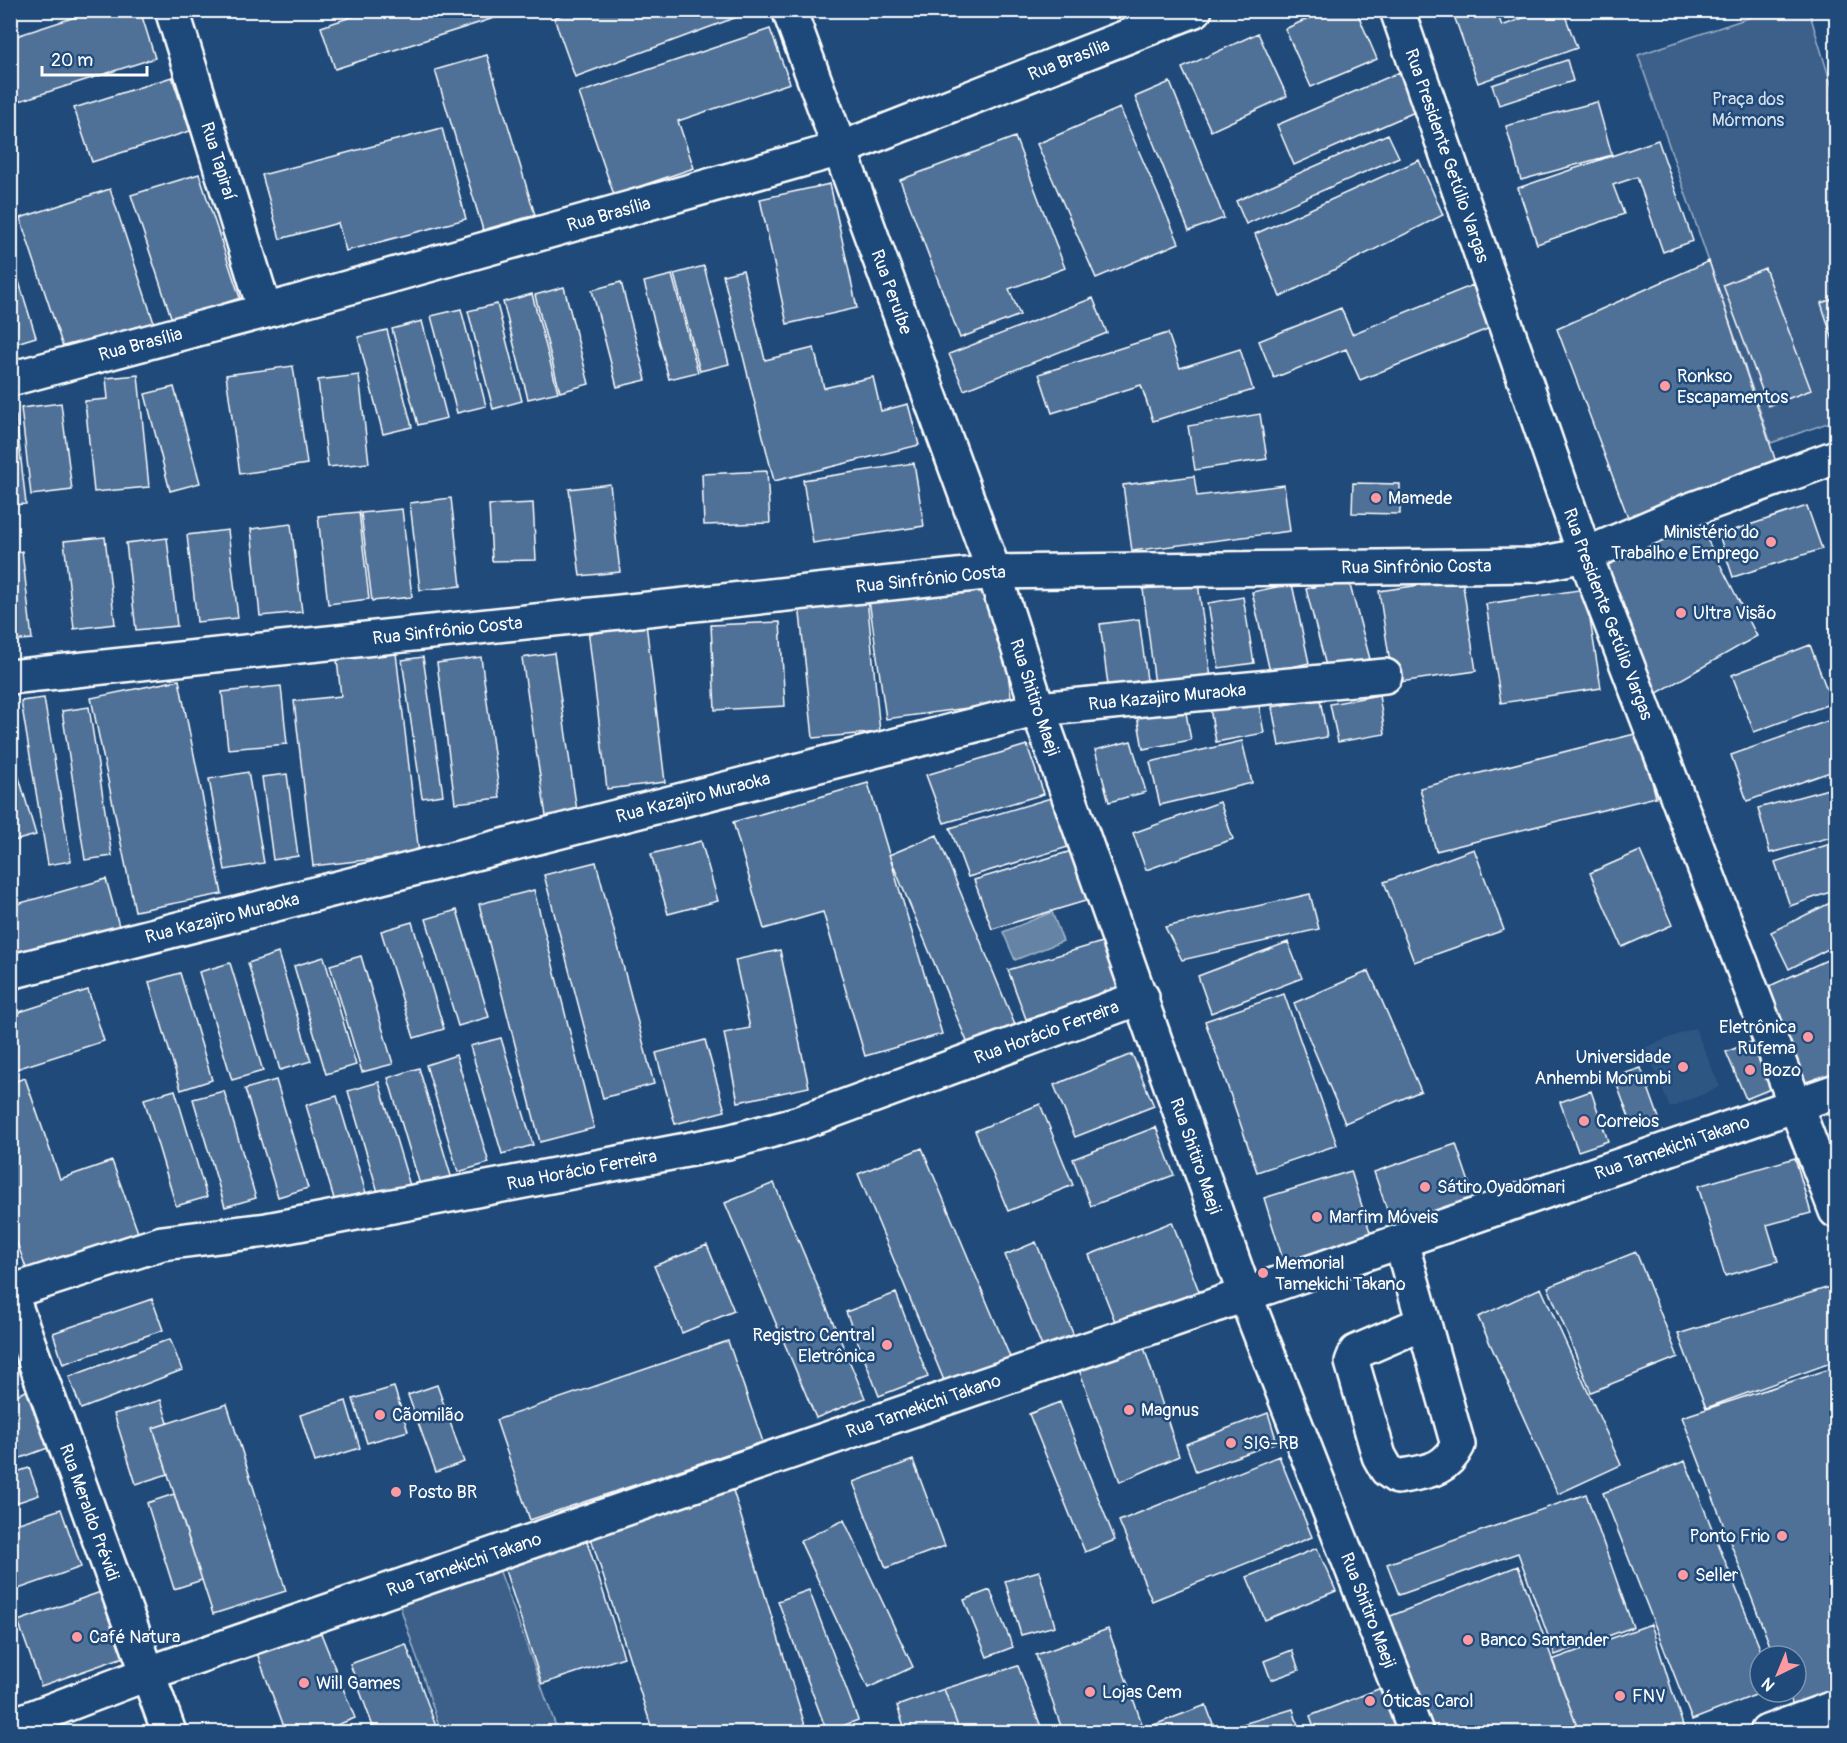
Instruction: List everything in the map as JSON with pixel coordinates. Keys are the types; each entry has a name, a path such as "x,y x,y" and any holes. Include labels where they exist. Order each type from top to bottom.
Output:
{"street":[{"name":"Rua Tapiraí","path":"172,10 265,311"},
{"name":"Rua Peruíbe","path":"789,10 994,572"},
{"name":"Rua Brasília","path":"10,379 265,311 840,149 1195,10"},
{"name":"Rua Presidente Getúlio Vargas","path":"1397,10 1585,555 1836,1211"},
{"name":"Rua Sinfrônio Costa","path":"10,677 994,572 1534,565 1585,555 1690,510 1836,457"},
{"name":"Rua Shitiro Maeji","path":"994,572 1038,709 1142,997 1245,1295 1416,1732"},
{"name":"Rua Kazajiro Muraoka","path":"10,972 1038,709 1385,676"},
{"name":"Rua Horácio Ferreira","path":"10,1292 162,1243 267,1230 728,1142 799,1122 1142,997"},
{"name":"Rua Tamekichi Takano","path":"10,1726 149,1672 1836,1091"},
{"path":"1401,1242 1423,1323"},
{"name":"Rua Meraldo Prévidi","path":"10,1292 169,1732"},
{"path":"1767,1732 1836,1707"}],"shaded area":[{"path":"1052,912 1063,941 1015,960 1003,932"},
{"name":"Universidade Anhembi Morumbi","path":"1695,1028 1720,1087 1670,1108 1646,1047"}],"green space":[{"name":"Praça dos Mórmons","path":"1769,11 1809,11 1836,100 1836,420 1771,443 1638,55"},
{"path":"498,1566 558,1732 441,1732 398,1600"}],"building":[{"path":"97,10 140,10 155,58 10,104 10,38"},
{"path":"372,10 519,10 335,69 321,27"},
{"path":"573,10 756,10 575,77 554,18"},
{"path":"1028,10 1052,10 1030,18"},
{"path":"1327,10 1356,10 1377,59 1311,87 1285,29"},
{"path":"1452,10 1496,10 1502,26 1544,10 1563,10 1577,48 1478,83"},
{"path":"770,29 790,83 678,121 694,168 614,195 579,93"},
{"path":"1258,33 1287,96 1211,131 1182,68"},
{"path":"487,55 535,215 483,230 435,70"},
{"path":"1567,60 1573,81 1499,105 1492,85"},
{"path":"1400,72 1417,111 1294,165 1277,125"},
{"path":"172,77 190,131 92,162 74,108"},
{"path":"1170,82 1224,218 1189,231 1135,97"},
{"path":"1597,102 1612,155 1521,180 1506,126"},
{"path":"1120,108 1179,243 1096,278 1037,144"},
{"path":"442,128 466,219 346,251 338,223 280,239 262,175"},
{"path":"1388,134 1399,157 1246,224 1236,201"},
{"path":"1015,137 1065,268 1009,289 1020,315 960,338 900,180"},
{"path":"1658,140 1693,241 1663,252 1637,177 1613,185 1624,214 1537,244 1518,188"},
{"path":"1419,160 1443,215 1280,297 1255,234"},
{"path":"199,174 240,298 172,320 131,195"},
{"path":"830,184 857,308 787,324 760,199"},
{"path":"110,189 154,323 65,353 20,218"},
{"name":"Ronkso Escapamentos","path":"1709,261 1781,477 1632,528 1557,329"},
{"path":"13,262 36,337 10,345 10,263"},
{"path":"704,266 729,364 700,371 674,274"},
{"path":"1765,268 1811,390 1768,406 1723,285"},
{"path":"743,270 765,360 814,348 824,388 873,377 881,411 908,404 919,445 774,481 723,275"},
{"path":"672,275 698,372 669,379 644,282"},
{"path":"621,282 646,380 617,387 592,290"},
{"path":"1473,285 1490,328 1360,380 1346,349 1274,378 1259,341 1341,308 1352,334"},
{"path":"564,287 589,384 560,392 535,295"},
{"path":"532,294 558,392 528,399 503,302"},
{"path":"1093,298 1107,333 964,390 949,354"},
{"path":"1836,298 1836,349 1821,303"},
{"path":"497,304 522,401 493,409 468,311"},
{"path":"461,309 486,406 457,413 431,316"},
{"path":"422,321 447,418 418,425 392,329"},
{"path":"387,330 412,427 383,434 358,337"},
{"path":"1168,333 1180,368 1240,349 1253,390 1153,421 1141,385 1052,413 1039,374"},
{"path":"293,366 307,464 240,474 226,375"},
{"path":"138,375 149,487 94,492 85,401 108,399 106,378"},
{"path":"359,375 369,463 328,467 318,380"},
{"path":"174,387 200,483 170,491 145,394"},
{"path":"61,403 72,490 31,495 21,408"},
{"path":"1260,414 1267,459 1195,470 1188,426"},
{"path":"16,416 26,504 10,505 10,417"},
{"path":"914,463 924,526 813,543 803,480"},
{"path":"767,471 770,523 704,525 702,474"},
{"path":"1194,476 1197,496 1284,485 1290,531 1132,551 1123,485"},
{"name":"Mamede","path":"1353,483 1400,484 1400,514 1352,513"},
{"path":"610,484 620,572 580,576 569,489"},
{"path":"451,498 461,586 420,590 410,503"},
{"path":"533,503 536,560 492,561 489,505"},
{"name":"Ministério do Trabalho e Emprego","path":"1807,506 1822,549 1733,577 1719,535"},
{"path":"402,509 412,597 372,601 361,513"},
{"path":"359,512 369,599 328,604 318,516"},
{"name":"Ultra Visão","path":"1695,516 1757,636 1647,699 1595,555"},
{"path":"291,524 302,612 260,616 251,529"},
{"path":"228,530 238,618 197,622 187,535"},
{"path":"105,537 115,624 74,629 64,541"},
{"path":"167,538 177,626 136,630 126,543"},
{"path":"22,551 32,639 10,641 10,553"},
{"path":"994,575 1012,702 886,719 868,593"},
{"path":"1348,578 1370,659 1327,670 1306,589"},
{"path":"1462,579 1476,671 1393,683 1379,591"},
{"path":"1198,583 1211,678 1155,685 1143,589"},
{"path":"1292,584 1309,663 1270,672 1252,592"},
{"path":"1585,589 1601,688 1501,703 1486,604"},
{"path":"1243,597 1254,663 1219,668 1208,603"},
{"path":"867,598 880,732 813,738 799,604"},
{"path":"1139,619 1147,680 1108,685 1100,624"},
{"path":"780,622 785,706 715,710 711,625"},
{"path":"646,623 665,782 607,789 588,629"},
{"path":"1810,645 1832,703 1754,732 1732,675"},
{"path":"396,653 419,854 313,866 294,701 341,696 337,660"},
{"path":"554,653 577,811 546,816 522,658"},
{"path":"423,657 443,795 422,798 402,660"},
{"path":"481,657 500,798 455,803 437,663"},
{"path":"179,680 222,894 135,911 91,698"},
{"path":"281,686 287,744 228,749 222,692"},
{"path":"1257,694 1264,733 1216,742 1209,703"},
{"path":"1379,695 1385,734 1338,742 1330,704"},
{"path":"44,698 71,861 48,865 21,701"},
{"path":"1320,699 1327,737 1279,746 1272,707"},
{"path":"1184,702 1191,740 1143,749 1136,710"},
{"path":"89,707 112,856 85,860 62,711"},
{"path":"1836,718 1836,770 1747,801 1731,755"},
{"path":"1639,733 1656,797 1436,851 1420,788"},
{"path":"1131,741 1146,792 1109,802 1095,750"},
{"path":"1242,741 1252,783 1160,805 1150,762"},
{"path":"1027,745 1044,794 944,823 926,775"},
{"path":"248,772 264,863 225,870 209,779"},
{"path":"18,774 36,835 10,842 10,776"},
{"path":"287,774 298,856 273,860 262,777"},
{"path":"868,783 942,1034 865,1056 823,912 764,929 733,822"},
{"path":"1832,788 1836,804 1836,836 1770,853 1758,808"},
{"path":"1051,798 1068,847 968,877 950,828"},
{"path":"1220,802 1233,839 1146,870 1133,833"},
{"path":"937,835 1015,1025 968,1044 889,855"},
{"path":"701,841 718,901 668,914 651,854"},
{"path":"1836,842 1836,890 1790,906 1775,862"},
{"path":"1474,849 1504,930 1414,962 1384,882"},
{"path":"1075,850 1092,899 992,929 974,880"},
{"path":"1640,851 1672,925 1622,947 1590,873"},
{"path":"596,862 654,1084 603,1098 544,875"},
{"path":"106,879 119,926 10,957 10,906"},
{"path":"534,890 594,1128 540,1142 479,904"},
{"path":"1310,894 1319,929 1182,960 1165,927"},
{"path":"1836,900 1836,945 1789,969 1771,932"},
{"path":"457,910 489,1017 458,1026 426,919"},
{"path":"412,922 444,1029 414,1038 381,931"},
{"path":"1109,940 1126,989 1026,1019 1008,970"},
{"path":"1288,942 1302,978 1211,1013 1198,976"},
{"path":"780,950 809,1087 738,1102 724,1033 750,1028 735,960"},
{"path":"278,953 311,1061 280,1070 248,963"},
{"path":"361,956 393,1064 362,1072 330,965"},
{"name":"Eletrônica Rufema","path":"1836,956 1836,1086 1801,1101 1763,989"},
{"path":"324,957 356,1065 326,1074 294,966"},
{"path":"230,963 263,1071 232,1080 199,972"},
{"path":"1369,971 1421,1091 1345,1123 1294,1003"},
{"path":"180,973 212,1080 181,1090 149,982"},
{"path":"88,990 104,1041 10,1071 10,1015"},
{"path":"1284,994 1337,1145 1257,1172 1205,1021"},
{"path":"501,1038 533,1145 502,1154 470,1046"},
{"path":"705,1040 725,1111 675,1124 656,1053"},
{"name":"Bozo","path":"1754,1041 1773,1088 1746,1099 1726,1052"},
{"path":"1132,1054 1154,1106 1075,1137 1054,1085"},
{"path":"456,1055 489,1163 458,1172 426,1065"},
{"path":"419,1068 451,1176 420,1185 388,1078"},
{"path":"1641,1068 1659,1118 1633,1128 1614,1077"},
{"path":"25,1078 60,1179 112,1161 139,1235 28,1273 10,1224 10,1083"},
{"path":"276,1080 308,1188 278,1197 245,1089"},
{"path":"379,1082 411,1189 380,1199 348,1091"},
{"path":"175,1090 207,1197 176,1206 144,1099"},
{"path":"224,1091 256,1198 225,1207 193,1099"},
{"name":"Correios","path":"1591,1091 1608,1141 1578,1151 1560,1102"},
{"path":"337,1096 369,1203 338,1212 306,1105"},
{"path":"1040,1104 1073,1185 1008,1211 975,1131"},
{"path":"1156,1127 1174,1175 1091,1206 1073,1159"},
{"name":"Sátiro Oyadomari","path":"1456,1144 1476,1203 1394,1230 1374,1172"},
{"path":"922,1148 1013,1364 948,1390 858,1174"},
{"path":"1795,1158 1811,1213 1767,1225 1778,1261 1725,1276 1698,1186"},
{"name":"Marfim Móveis","path":"1351,1171 1371,1235 1284,1263 1264,1198"},
{"path":"774,1183 865,1398 816,1418 725,1203"},
{"path":"1172,1222 1199,1291 1116,1324 1089,1255"},
{"path":"1036,1242 1074,1336 1043,1349 1005,1255"},
{"path":"707,1245 734,1311 682,1333 654,1266"},
{"path":"1636,1252 1678,1357 1591,1392 1548,1287"},
{"path":"1836,1285 1836,1361 1706,1408 1678,1334"},
{"path":"1541,1288 1621,1465 1558,1494 1478,1317"},
{"name":"Registro Central Eletrônica","path":"896,1293 928,1377 879,1396 846,1312"},
{"path":"152,1299 163,1330 63,1364 53,1333"},
{"path":"170,1339 182,1370 81,1409 69,1377"},
{"path":"728,1341 763,1442 530,1520 496,1420"},
{"name":"Magnus","path":"1142,1341 1179,1456 1120,1482 1077,1364"},
{"name":"Ponto Frio","path":"1836,1367 1836,1704 1798,1718 1793,1704 1808,1704 1808,1644 1769,1644 1682,1417"},
{"path":"437,1385 464,1462 436,1472 408,1395"},
{"name":"Cãomilão","path":"394,1387 408,1431 367,1443 353,1399"},
{"path":"32,1389 53,1446 10,1462 10,1397"},
{"path":"161,1400 168,1423 153,1428 168,1474 136,1484 114,1414"},
{"path":"346,1401 360,1448 315,1462 300,1415"},
{"path":"1060,1402 1115,1540 1085,1552 1029,1414"},
{"path":"227,1404 286,1591 213,1614 153,1428"},
{"name":"SIG-RB","path":"1268,1413 1277,1442 1196,1472 1186,1444"},
{"path":"1279,1456 1312,1537 1152,1601 1119,1521"},
{"path":"913,1460 945,1546 886,1568 853,1482"},
{"name":"Seller","path":"1685,1461 1758,1644 1748,1644 1748,1698 1692,1720 1603,1493"},
{"path":"29,1468 39,1495 10,1505 10,1474"},
{"path":"732,1487 807,1732 653,1732 590,1535"},
{"path":"174,1494 202,1580 174,1589 147,1503"},
{"path":"1586,1494 1633,1627 1555,1655 1518,1553 1399,1595 1387,1564"},
{"path":"61,1509 81,1567 10,1592 10,1526"},
{"path":"844,1520 913,1667 868,1688 800,1541"},
{"path":"586,1538 624,1657 542,1684 503,1564"},
{"path":"1317,1548 1336,1591 1265,1620 1247,1577"},
{"name":"Banco Santander","path":"1518,1566 1579,1732 1424,1732 1383,1619"},
{"path":"1039,1571 1055,1626 1021,1635 1005,1581"},
{"name":"Café Natura","path":"112,1588 135,1653 41,1686 18,1621"},
{"path":"809,1590 858,1720 827,1732 778,1601"},
{"path":"990,1590 1013,1647 987,1657 964,1600"},
{"name":"FNV","path":"1651,1624 1685,1732 1579,1732 1552,1660"},
{"name":"Will Games","path":"318,1626 355,1718 319,1732 286,1732 255,1648"},
{"name":"Lojas Cem","path":"1108,1629 1145,1732 1063,1732 1036,1655"},
{"path":"406,1644 438,1732 375,1732 350,1664"},
{"path":"1292,1650 1299,1670 1271,1680 1264,1661"},
{"path":"1018,1666 1043,1732 960,1732 944,1689"},
{"name":"Óticas Carol","path":"1386,1686 1405,1732 1316,1732 1310,1716"},
{"path":"944,1689 960,1732 906,1732 897,1706"},
{"path":"1206,1705 1216,1732 1148,1732 1146,1728"},
{"path":"1293,1709 1300,1732 1237,1732 1236,1726"},
{"path":"1836,1713 1836,1732 1813,1732"}],"place":[{"name":"Ronkso Escapamentos","path":"1665,386"},
{"name":"Mamede","path":"1376,498"},
{"name":"Ministério do Trabalho e Emprego","path":"1771,542"},
{"name":"Ultra Visão","path":"1681,613"},
{"name":"Eletrônica Rufema","path":"1808,1037"},
{"name":"Universidade Anhembi Morumbi","path":"1683,1067"},
{"name":"Bozo","path":"1750,1070"},
{"name":"Correios","path":"1584,1121"},
{"name":"Sátiro Oyadomari","path":"1425,1187"},
{"name":"Marfim Móveis","path":"1317,1217"},
{"name":"Memorial Tamekichi Takano","path":"1263,1273"},
{"name":"Registro Central Eletrônica","path":"887,1345"},
{"name":"Magnus","path":"1129,1410"},
{"name":"Cãomilão","path":"380,1415"},
{"name":"SIG-RB","path":"1231,1443"},
{"name":"Posto BR","path":"396,1492"},
{"name":"Ponto Frio","path":"1782,1536"},
{"name":"Seller","path":"1683,1575"},
{"name":"Café Natura","path":"77,1637"},
{"name":"Banco Santander","path":"1468,1640"},
{"name":"Will Games","path":"304,1683"},
{"name":"Lojas Cem","path":"1090,1692"},
{"name":"FNV","path":"1620,1696"},
{"name":"Óticas Carol","path":"1370,1701"}]}
